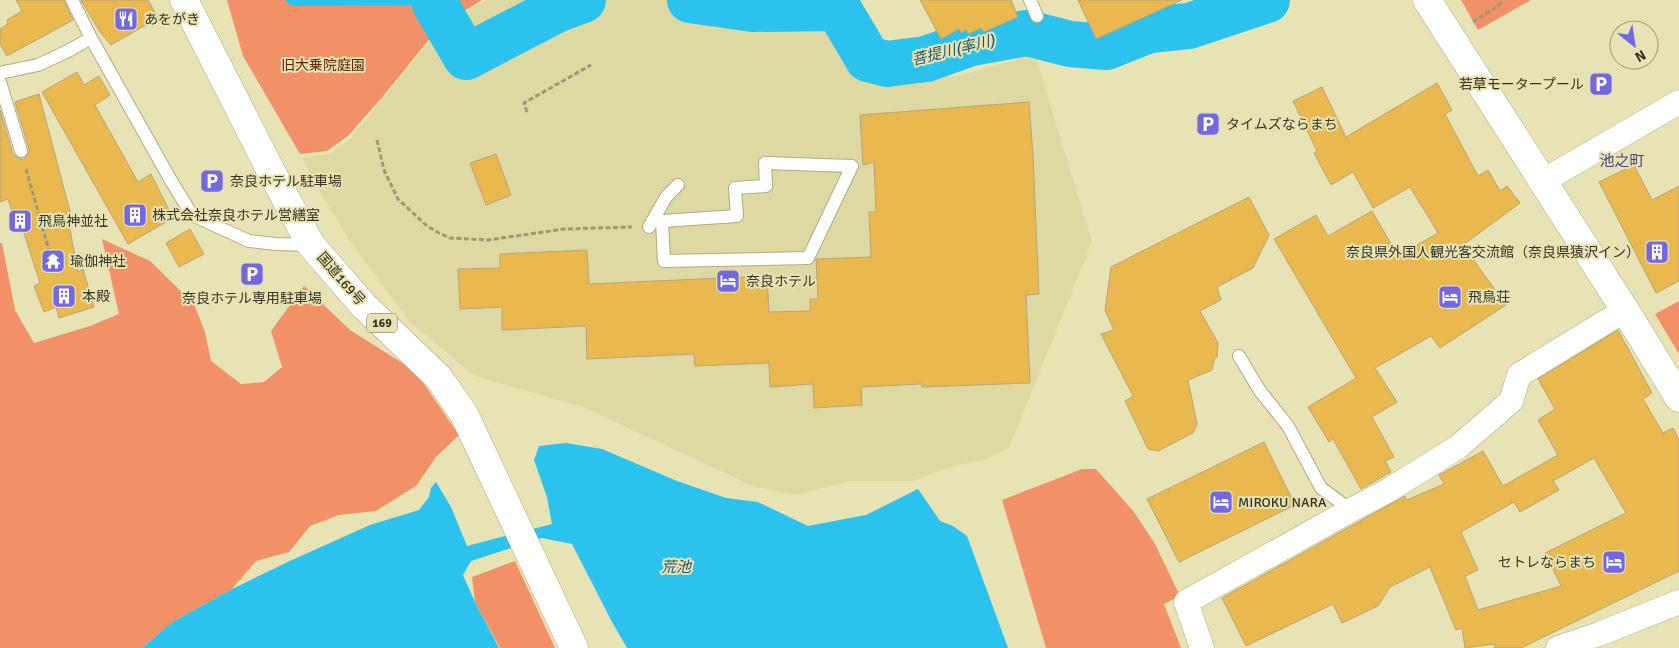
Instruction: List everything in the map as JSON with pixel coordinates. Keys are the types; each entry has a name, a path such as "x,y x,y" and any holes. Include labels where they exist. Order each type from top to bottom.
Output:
{"main road":[{"name":"国道169号","path":"184,0 272,174 311,245 364,306 439,378 464,414 574,648"},
{"path":"1427,0 1679,398"}],"street":[{"path":"1543,181 1679,102"},
{"path":"1202,648 1186,602 1389,490 1458,446 1511,401 1519,375 1625,310"},
{"path":"1558,648 1679,602"}],"lane":[{"path":"72,0 91,38 192,215 249,241 311,245"},
{"path":"1030,0 1037,16"},
{"path":"0,73 38,66 91,38"},
{"path":"0,82 21,151"},
{"path":"765,163 852,166 808,258 664,261 662,221 737,216 735,188 766,186 765,163"},
{"path":"649,227 666,198 678,185"},
{"path":"1239,356 1260,391 1288,426 1321,488 1351,510"}],"path":[{"path":"1473,22 1504,0"},
{"path":"527,112 524,103 591,64"},
{"path":"377,140 384,170 398,199 427,226 438,234 450,238 488,240 564,229 649,227"},
{"path":"21,151 52,261"}],"shaded area":[{"name":"奈良ホテル","path":"487,0 825,0 867,72 904,83 962,75 1035,54 1092,242 1009,448 986,459 946,468 913,481 849,481 797,495 753,486 583,407 475,376 409,321 350,241 314,182 302,158 328,154 349,140 420,53 450,20"}],"green space":[{"name":"旧大乗院庭園","path":"227,0 482,0 451,19 427,42 348,136 327,151 300,154 243,56"},
{"path":"1461,0 1531,0 1478,30"},
{"path":"102,239 150,261 194,304 205,332 211,361 241,384 264,382 282,367 271,331 304,286 350,330 415,371 459,435 436,457 416,486 376,511 339,515 310,526 289,552 256,561 232,589 171,623 142,648 0,648 0,243 2,243 15,310 34,343 90,326 119,314"},
{"path":"1679,301 1679,354 1655,314"},
{"path":"1082,469 1096,469 1134,512 1155,544 1180,596 1164,604 1181,648 1046,648 1002,500"},
{"path":"515,561 555,648 500,648 475,602 472,577"}],"water":[{"path":"285,0 440,0 435,4 423,5 292,6"},
{"name":"荒池","path":"566,443 602,449 677,481 726,498 758,502 808,526 866,515 918,489 940,521 953,526 967,536 1008,648 627,648 572,544 542,538 471,561 463,575 499,648 142,648 171,623 232,589 370,525 419,510 429,497 431,488 436,482 451,507 467,546 552,524 547,497 534,460 539,446"}],"building":[{"path":"16,0 64,0 73,20 7,56 0,44 0,29 8,24 7,20 22,11"},
{"path":"81,0 148,0 158,18 111,45 100,32"},
{"path":"920,0 1011,0 1018,17 984,32 981,28 969,34 966,30 961,33 959,29 941,39"},
{"path":"1078,0 1182,0 1096,39"},
{"path":"77,72 84,85 99,76 110,95 95,105 138,182 151,174 173,218 128,244 42,92"},
{"path":"1437,83 1452,110 1445,114 1478,176 1488,170 1500,191 1507,186 1520,203 1463,245 1506,305 1440,348 1431,336 1375,368 1397,402 1372,417 1394,457 1385,461 1391,472 1361,489 1333,439 1329,442 1308,407 1356,378 1274,239 1316,215 1328,236 1372,211 1398,256 1438,233 1410,187 1373,208 1353,172 1331,185 1314,153 1317,151 1293,101 1322,87 1346,137"},
{"path":"39,94 72,219 68,220 78,272 83,269 94,307 59,318 56,307 44,312 34,286 40,283 21,224 17,226 8,199 0,202 0,110 13,154 19,159 24,159 29,153 29,149 15,102"},
{"path":"1029,102 1039,294 1026,295 1030,383 922,387 922,384 861,387 862,405 814,408 813,384 770,387 769,363 695,366 694,354 587,359 586,326 502,330 502,307 460,309 458,269 500,268 500,254 587,250 589,284 767,276 769,312 810,311 810,299 818,299 816,259 871,257 869,212 876,212 874,162 863,165 860,115"},
{"path":"496,154 511,195 486,205 470,163"},
{"name":"奈良県外国人観光客交流館（奈良県猿沢イン）","path":"1634,165 1652,200 1679,186 1679,281 1656,293 1599,182"},
{"path":"1249,197 1269,235 1253,268 1217,287 1221,300 1200,311 1218,343 1217,357 1215,357 1212,370 1188,380 1197,424 1193,433 1158,451 1148,449 1125,401 1133,396 1101,334 1114,330 1105,310 1111,267"},
{"path":"190,229 204,254 179,267 166,243"},
{"path":"1618,330 1652,393 1643,399 1663,433 1673,428 1679,439 1679,571 1521,648 1495,648 1494,644 1465,648 1462,628 1456,630 1430,567 1390,587 1378,606 1342,623 1333,604 1246,646 1222,598 1405,496 1407,500 1444,484 1439,475 1483,451 1503,486 1558,455 1538,420 1555,409 1538,379","holes":["1594,458 1626,513 1545,553 1561,586 1478,610 1465,576 1478,570 1461,532 1514,502 1520,512 1559,490 1553,481"]},
{"name":"MIROKU NARA","path":"1264,442 1295,505 1179,562 1147,499"}],"waterway":[{"name":"菩提川(率川)","path":"435,4 466,57 558,9 583,0"},
{"name":"菩提川(率川)","path":"690,0 753,9 838,8 868,59 887,64 926,59 971,43 1027,33 1070,44 1106,47 1149,30 1189,26 1267,0"},
{"path":"833,0 838,8"}],"place":[{"name":"あをがき","path":"126,19"},
{"name":"若草モータープール","path":"1601,84"},
{"name":"タイムズならまち","path":"1208,124"},
{"name":"奈良ホテル駐車場","path":"212,181"},
{"name":"株式会社奈良ホテル営繕室","path":"135,215"},
{"name":"飛鳥神並社","path":"20,221"},
{"name":"奈良県外国人観光客交流館（奈良県猿沢イン）","path":"1657,252"},
{"name":"瑜伽神社","path":"53,261"},
{"name":"奈良ホテル専用駐車場","path":"252,274"},
{"name":"奈良ホテル","path":"728,281"},
{"name":"本殿","path":"64,296"},
{"name":"飛鳥荘","path":"1450,297"},
{"name":"MIROKU NARA","path":"1221,502"},
{"name":"セトレならまち","path":"1614,562"}],"district":[{"name":"池之町","path":"1622,161"}]}
